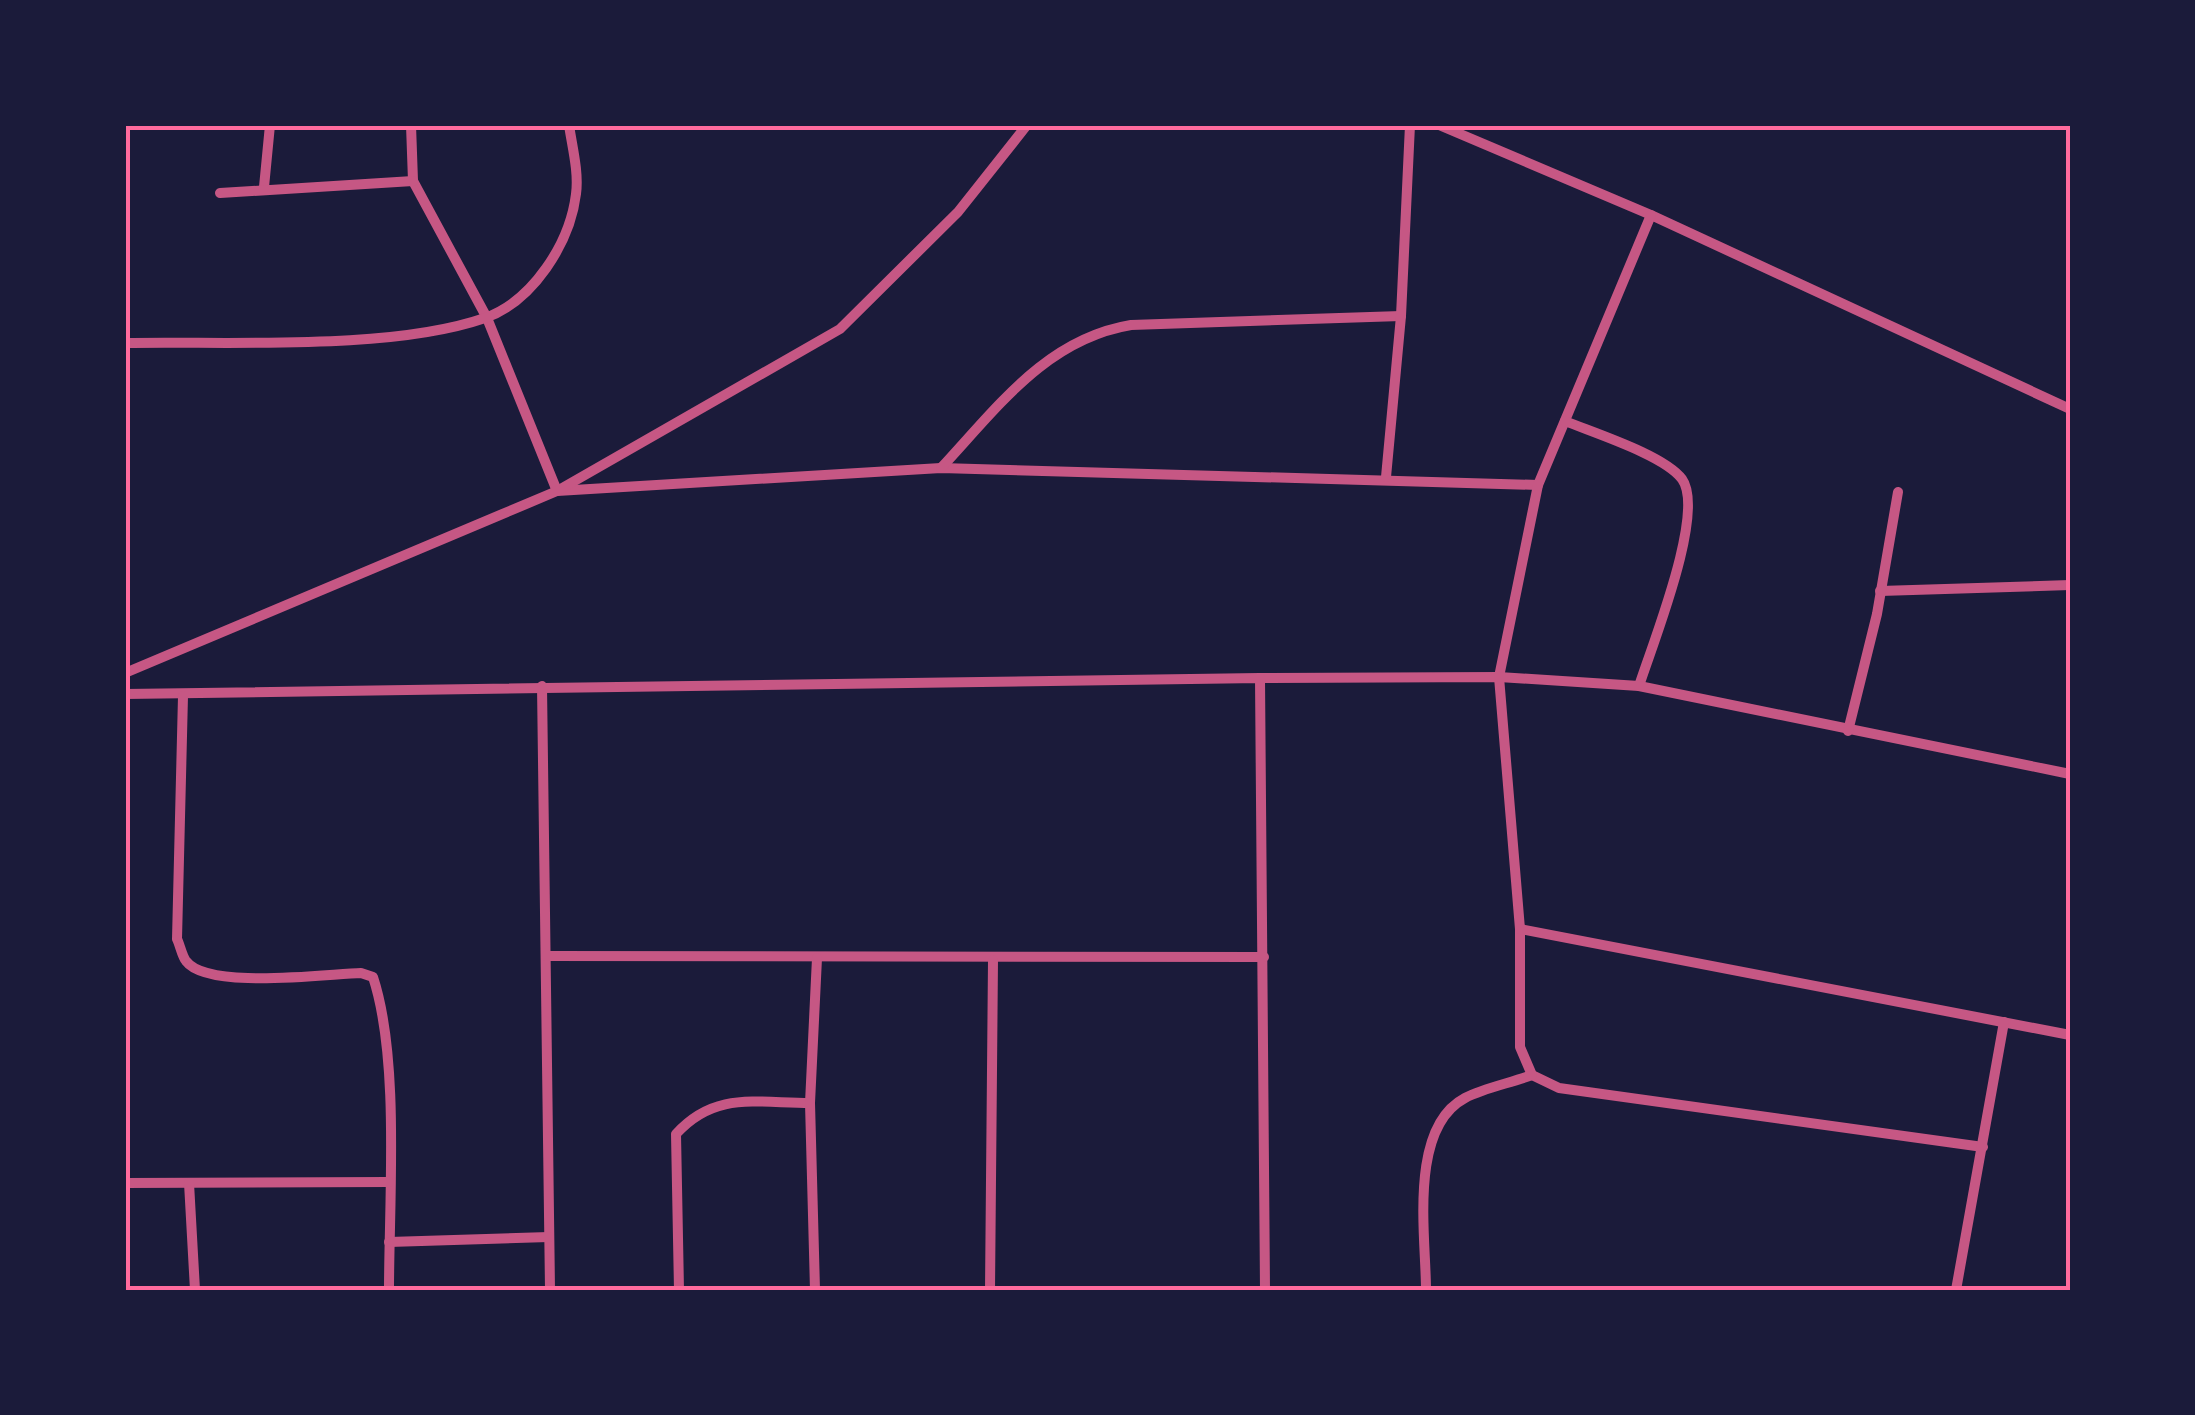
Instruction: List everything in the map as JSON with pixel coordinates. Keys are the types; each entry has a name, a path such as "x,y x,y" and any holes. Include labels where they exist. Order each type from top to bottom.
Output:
{"street":[{"path":"264,187 270,125"},
{"path":"411,125 412,181 487,318 557,491"},
{"path":"125,343 380,337 487,318 528,291 555,254 571,219 577,190 569,125"},
{"path":"125,673 557,491 840,329 958,212 1027,125"},
{"path":"1386,478 1401,316 1410,125"},
{"path":"1438,125 1651,215 2070,409"},
{"path":"220,193 264,187 412,181"},
{"path":"1651,215 1538,485 1499,677 1520,929 1520,1047 1532,1075 1559,1088 1983,1147"},
{"path":"942,468 1036,366 1096,330 1130,324 1401,316"},
{"path":"1565,421 1664,465 1681,478 1690,496 1684,538 1639,686"},
{"path":"557,491 942,468 1538,485"},
{"path":"1848,731 1898,492"},
{"path":"1880,591 2070,585"},
{"path":"125,694 1499,677 1639,686 2070,774"},
{"path":"1260,678 1265,1290"},
{"path":"542,686 550,1290"},
{"path":"182,696 178,939 186,962 203,972 235,978 361,973 373,977 386,1052 390,1290"},
{"path":"1520,929 2070,1035"},
{"path":"546,956 993,960 1264,957"},
{"path":"815,1290 810,1102 817,958"},
{"path":"990,1290 993,960"},
{"path":"1956,1290 2004,1022"},
{"path":"1426,1290 1425,1163 1432,1135 1446,1114 1464,1098 1532,1075"},
{"path":"679,1290 676,1134 692,1116 716,1103 810,1102"},
{"path":"125,1183 389,1182"},
{"path":"189,1183 195,1290"},
{"path":"390,1242 549,1237"}]}
